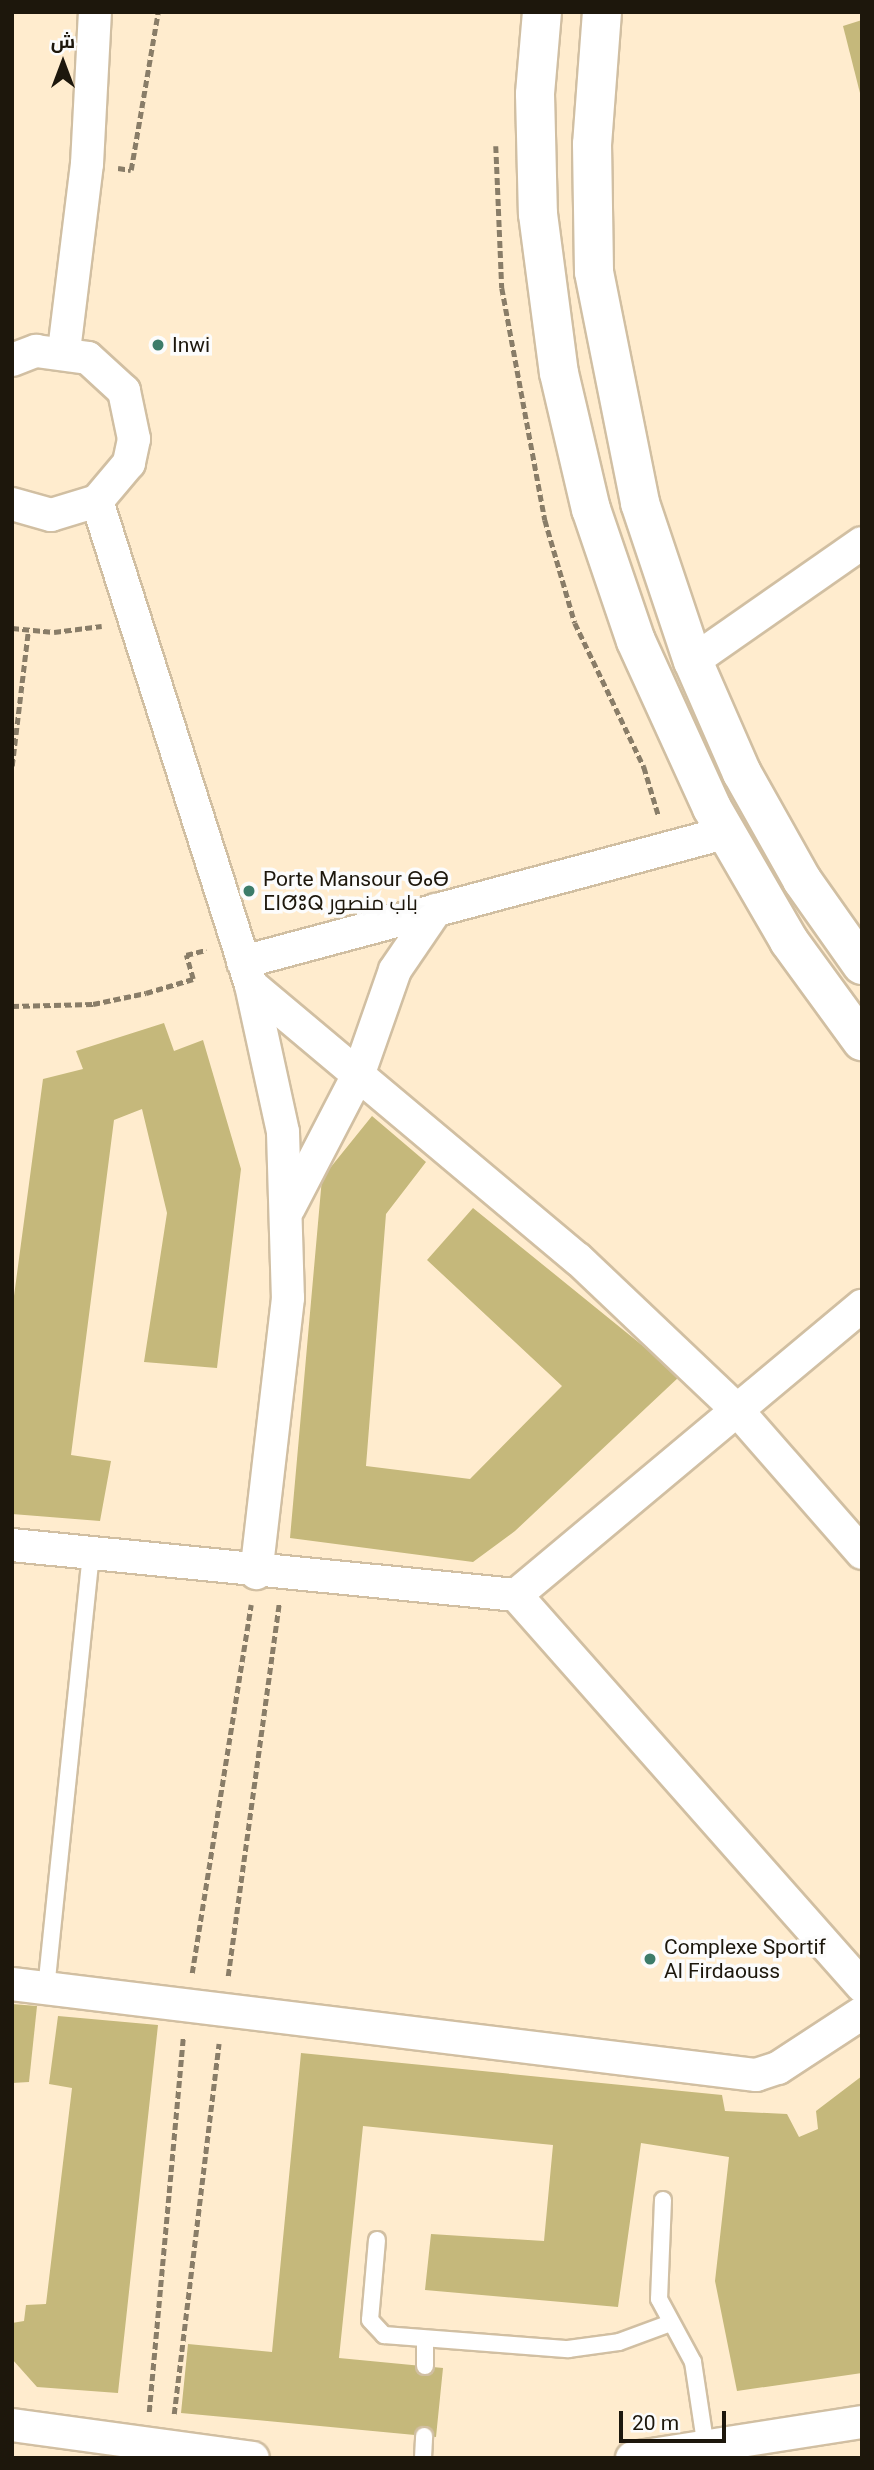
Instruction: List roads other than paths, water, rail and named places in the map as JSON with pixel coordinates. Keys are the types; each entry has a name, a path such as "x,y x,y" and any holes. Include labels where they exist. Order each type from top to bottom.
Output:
{"street":[{"path":"64,351 87,164 95,12"},
{"path":"542,12 535,94 538,214 573,441 636,641 725,833 789,941 862,1041"},
{"path":"602,12 592,144 594,272 630,465 693,661 770,827 862,965"},
{"path":"12,360 64,351 108,372 132,415 128,463 97,501 51,515 12,504"},
{"path":"97,501 244,963 283,1132 289,1208 288,1298 256,1573"},
{"path":"693,661 862,543"},
{"path":"244,963 725,833"},
{"path":"289,1208 359,1073 379,1003 436,910"},
{"path":"244,963 359,1073 578,1259 737,1410 862,1553"},
{"path":"516,1595 862,1306"},
{"path":"12,1545 256,1573 516,1595 862,1986"},
{"path":"12,1984 756,2075 778,2068 862,2012"},
{"path":"632,2458 862,2423"},
{"path":"12,2426 253,2458"}],"lane":[{"path":"46,1989 91,1555"},
{"path":"663,2200 659,2299 668,2324 693,2362 706,2448"},
{"path":"377,2240 373,2327 384,2335 568,2349 619,2342 668,2324"},
{"path":"425,2339 425,2366"},
{"path":"423,2458 424,2436"}],"place":[{"name":"Inwi","path":"158,345"},
{"name":"Porte Mansour ⴱⴰⴱ ⵎⵏⵚⵓⵕ باب منصور","path":"249,891"},
{"name":"Complexe Sportif Al Firdaouss","path":"650,1959"}]}
